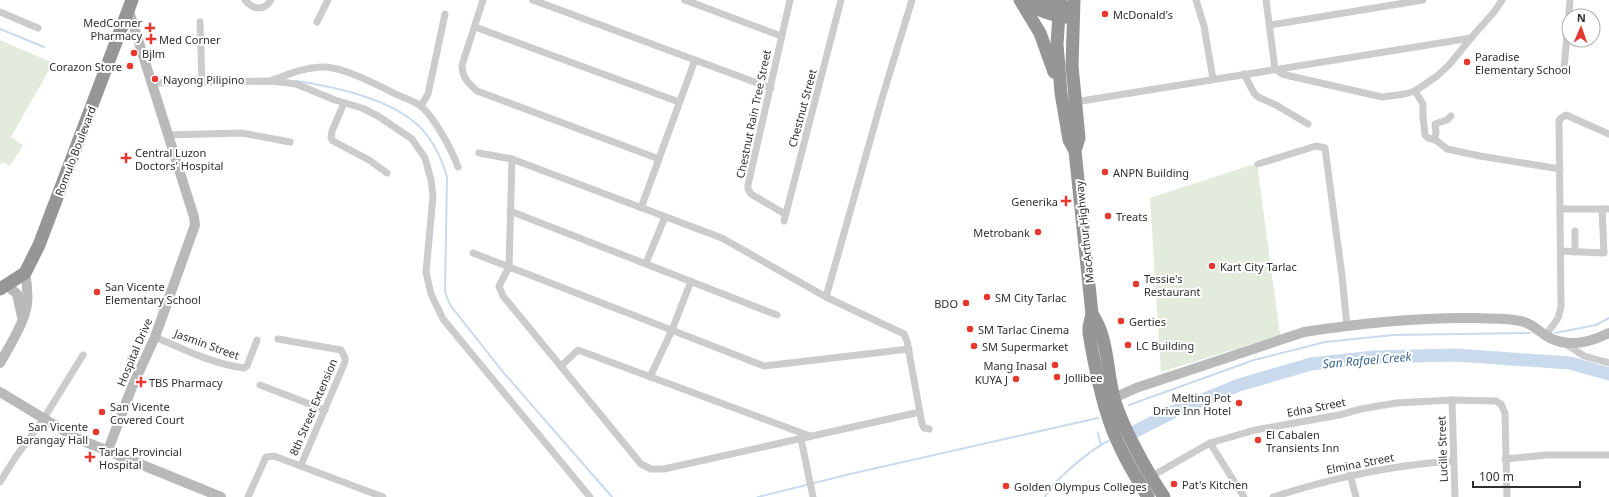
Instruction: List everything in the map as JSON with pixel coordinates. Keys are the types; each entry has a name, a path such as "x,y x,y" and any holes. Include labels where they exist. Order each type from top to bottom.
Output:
{"highway":[{"path":"1020,0 1040,33 1061,92"},
{"path":"1024,0 1033,7 1074,8"},
{"path":"1041,0 1059,8"},
{"name":"Romulo Boulevard","path":"4,287 25,273 39,245 131,5"},
{"name":"MacArthur Highway","path":"1059,8 1057,44 1061,92 1068,140 1075,151"},
{"name":"MacArthur Highway","path":"1074,8 1072,66 1079,138 1075,151 1092,314 1089,332 1106,412 1120,446 1148,497"},
{"name":"MacArthur Highway","path":"1092,314 1097,321 1102,336 1114,398 1124,423 1164,497"}],"street":[{"path":"245,0 255,9 265,7 271,0"},
{"path":"317,22 328,0"},
{"path":"483,0 462,65 465,80 477,91 658,159"},
{"path":"533,0 771,88"},
{"path":"685,0 781,36"},
{"name":"Chestnut Rain Tree Street","path":"784,218 751,194 748,189 790,0"},
{"name":"Chestnut Street","path":"784,218 841,0"},
{"path":"826,297 883,95 912,0"},
{"path":"1196,0 1204,26 1213,79"},
{"path":"1266,0 1275,69 1282,74 1382,97 1415,91 1437,76 1450,65 1494,12 1502,0"},
{"path":"1270,25 1423,0"},
{"path":"1564,69 1570,0"},
{"name":"Hospital Drive","path":"108,450 132,387 155,336 195,225 194,217 151,82 131,5"},
{"path":"0,12 38,28"},
{"path":"421,106 428,94 445,14"},
{"path":"200,22 202,82"},
{"path":"475,27 679,102"},
{"path":"1075,102 1471,38"},
{"path":"641,208 694,60"},
{"path":"272,81 296,71 324,67 347,72 365,79 421,106 436,125 452,152 458,167"},
{"path":"1244,74 1254,93 1258,97 1276,105 1308,124"},
{"path":"151,82 272,81 296,84 362,108 378,116 412,139 419,148 428,168 433,196 426,272 431,294 443,319 590,497"},
{"path":"1415,91 1424,104 1423,116 1425,135 1447,149 1560,169"},
{"path":"344,102 332,131 331,138 369,160 387,173"},
{"path":"1546,335 1558,318 1561,307 1559,121 1566,115 1609,134"},
{"path":"1434,140 1436,124 1447,120 1451,116"},
{"path":"167,135 242,133 290,142"},
{"path":"1258,164 1316,146 1325,148 1342,269 1347,326"},
{"path":"479,152 512,160 722,238 826,297 901,332 906,337 923,426 928,429"},
{"path":"512,160 508,267 499,286 503,296 641,464 651,469 664,469 920,412"},
{"path":"1560,209 1606,209 1604,253 1561,251"},
{"path":"510,211 777,315"},
{"path":"646,264 665,217"},
{"path":"1575,231 1575,252"},
{"path":"473,253 764,366 908,349"},
{"path":"0,363 22,319 27,305 25,273"},
{"path":"650,377 672,330 691,281"},
{"path":"4,287 17,294 22,319"},
{"path":"1114,398 1136,388 1304,332 1347,326 1449,318 1510,319 1530,323 1546,335 1566,344 1584,356 1609,363"},
{"name":"Jasmin Street","path":"155,336 195,354 225,365 244,368 247,366 257,340"},
{"path":"1566,344 1582,343 1606,336"},
{"name":"8th Street Extension","path":"278,339 341,350 344,353 345,362 301,465"},
{"path":"561,366 578,350 810,436"},
{"path":"0,482 15,458 44,418 83,355"},
{"path":"260,385 324,410"},
{"path":"0,392 76,438 221,497"},
{"name":"Edna Street","path":"1152,476 1210,443 1254,430 1396,403 1452,400 1496,401 1501,404 1505,413 1505,459"},
{"name":"Lucille Street","path":"1452,400 1455,497"},
{"path":"801,439 813,496"},
{"path":"1210,443 1244,497"},
{"path":"1506,497 1505,459 1546,455 1609,455"},
{"path":"248,497 266,458 274,456 301,465 367,494 383,497"},
{"name":"Elmina Street","path":"1273,497 1306,486 1350,475 1418,463 1453,460"},
{"path":"1350,475 1356,497"}],"green space":[{"path":"0,40 53,63 11,137 23,145 10,166 2,162 0,166"},
{"name":"Kart City Tarlac","path":"1257,163 1280,335 1161,372 1150,198"}],"waterway":[{"path":"0,29 44,47"},
{"path":"296,81 350,92 387,105 418,125 429,138 440,156 447,177 445,292 450,305 503,372 612,497"},
{"path":"1555,333 1596,325 1609,318"},
{"path":"1129,405 1254,360 1325,342 1393,335 1530,333"},
{"name":"San Rafael Creek","path":"1136,431 1173,412 1239,385 1311,364 1374,357 1455,355 1570,363 1609,374"},
{"path":"758,497 850,474 1098,418"},
{"path":"1098,433 1101,445"},
{"path":"1045,497 1049,490 1064,474 1092,451 1108,441"}],"place":[{"name":"McDonald's","path":"1105,14"},
{"name":"MedCorner Pharmacy","path":"150,28"},
{"name":"Med Corner","path":"151,39"},
{"name":"Bjlm","path":"134,53"},
{"name":"Paradise Elementary School","path":"1467,62"},
{"name":"Corazon Store","path":"130,66"},
{"name":"Nayong Pilipino","path":"155,79"},
{"name":"Central Luzon Doctors' Hospital","path":"126,158"},
{"name":"ANPN Building","path":"1105,172"},
{"name":"Generika","path":"1066,201"},
{"name":"Treats","path":"1108,216"},
{"name":"Metrobank","path":"1038,232"},
{"name":"Kart City Tarlac","path":"1212,266"},
{"name":"Tessie's Restaurant","path":"1136,284"},
{"name":"San Vicente Elementary School","path":"97,292"},
{"name":"SM City Tarlac","path":"987,297"},
{"name":"BDO","path":"966,303"},
{"name":"Gerties","path":"1121,321"},
{"name":"SM Tarlac Cinema","path":"970,329"},
{"name":"LC Building","path":"1128,345"},
{"name":"SM Supermarket","path":"974,346"},
{"name":"Mang Inasal","path":"1055,365"},
{"name":"Jollibee","path":"1057,377"},
{"name":"KUYA J","path":"1016,379"},
{"name":"TBS Pharmacy","path":"141,382"},
{"name":"Melting Pot Drive Inn Hotel","path":"1239,403"},
{"name":"San Vicente Covered Court","path":"102,412"},
{"name":"San Vicente Barangay Hall","path":"96,432"},
{"name":"El Cabalen Transients Inn","path":"1258,440"},
{"name":"Tarlac Provincial Hospital","path":"90,457"},
{"name":"Pat's Kitchen","path":"1174,484"},
{"name":"Golden Olympus Colleges","path":"1006,486"}]}
